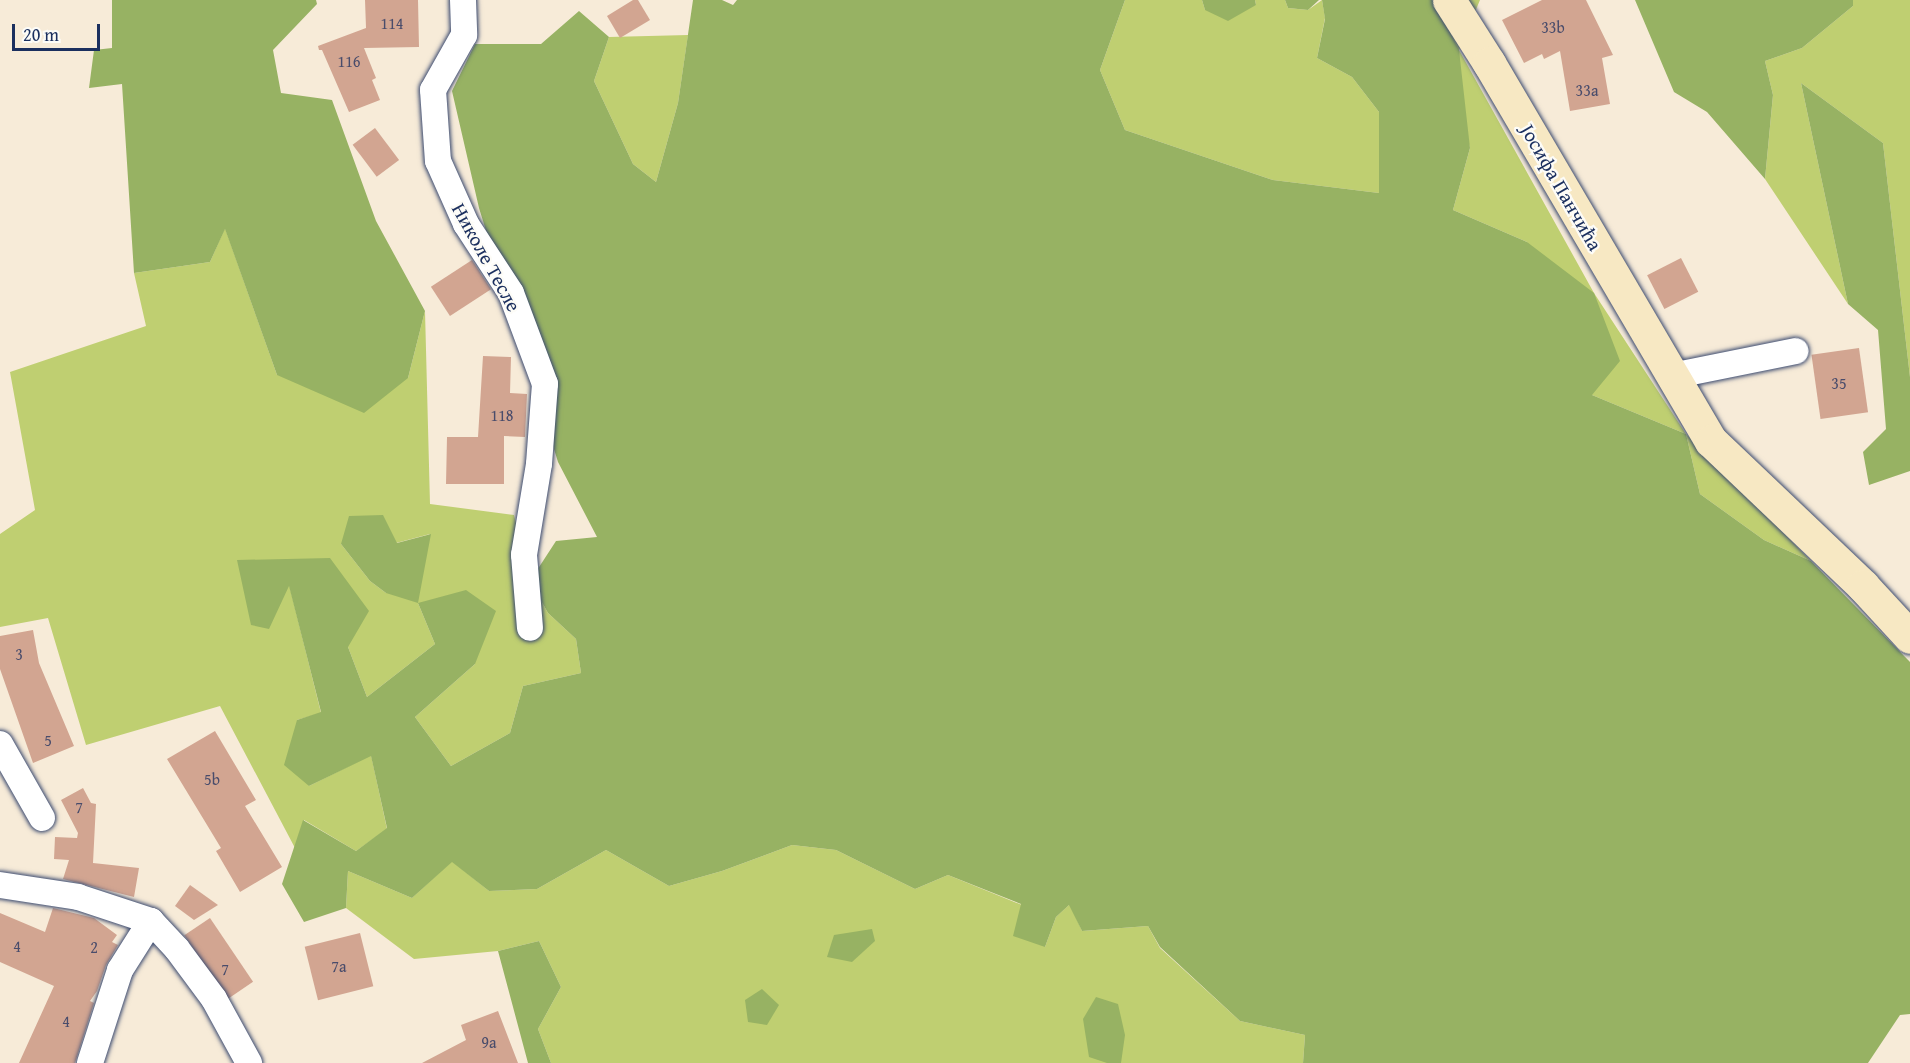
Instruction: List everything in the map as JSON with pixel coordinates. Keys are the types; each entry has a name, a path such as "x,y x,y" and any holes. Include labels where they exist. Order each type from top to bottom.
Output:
{"street":[{"name":"Николе Тесле","path":"463,0 464,35 433,90 438,160 466,224 511,293 545,384 539,464 524,555 530,628"},
{"name":"Јосифа Панчића","path":"1449,0 1489,63 1711,441 1863,586 1910,637"},
{"path":"1672,376 1796,351"},
{"path":"0,744 42,818"},
{"path":"0,885 78,897 151,921 177,949 214,999 249,1063"},
{"path":"90,1063 120,970 151,921"}],"green space":[{"path":"112,0 316,0 317,4 273,50 281,93 332,100 376,221 425,311 408,378 364,413 277,375 225,229 210,262 134,273 122,84 89,88 94,50 112,48"},
{"path":"693,0 722,0 733,5 737,0 1125,0 1100,70 1125,130 1273,180 1379,193 1379,112 1352,77 1317,58 1325,19 1322,0 1433,0 1459,50 1470,148 1453,210 1527,242 1594,293 1620,361 1592,395 1686,434 1700,494 1764,540 1811,561 1910,662 1910,1014 1900,1015 1868,1063 1303,1063 1305,1035 1240,1021 1160,947 1148,926 1082,931 1069,905 1056,917 1045,947 1013,936 1021,904 948,875 915,889 836,850 792,845 722,871 669,886 606,850 537,889 489,891 452,862 412,898 348,871 346,908 304,922 282,884 303,820 356,851 387,828 371,756 309,786 284,765 297,720 321,712 289,586 269,629 251,625 237,560 330,558 369,611 348,647 367,697 435,644 418,603 466,590 496,611 475,664 415,717 451,766 510,733 523,686 581,673 576,639 548,613 530,581 556,541 597,537 558,462 479,208 452,91 475,44 541,44 579,11 609,37 594,81 633,164 656,182 678,103"},
{"path":"1125,0 1202,0 1205,10 1256,5 1255,0 1285,0 1288,8 1308,10 1322,0 1325,18 1317,58 1352,77 1379,112 1379,193 1273,180 1125,130 1100,70"},
{"path":"1202,0 1255,0 1256,5 1228,21 1205,10"},
{"path":"1285,0 1319,0 1308,10 1288,8"},
{"path":"1433,0 1480,0 1459,50 1594,293 1686,434 1592,395 1527,242 1453,210 1470,148"},
{"path":"1635,0 1853,0 1853,6 1802,48 1765,61 1773,95 1765,179 1707,112 1674,92"},
{"path":"1853,0 1910,0 1910,377 1883,143 1801,83 1848,304 1765,179 1773,95 1765,61 1802,48 1853,6"},
{"path":"688,35 678,103 656,182 633,164 594,81 609,37"},
{"path":"1801,83 1883,143 1910,377 1910,471 1869,485 1863,452 1886,429 1878,330 1848,304"},
{"path":"225,228 277,375 408,378 425,311 430,504 514,515 530,581 548,613 576,639 581,673 523,686 510,733 451,766 415,717 475,664 418,603 435,644 367,697 348,647 289,584 321,713 297,720 309,786 371,755 387,829 356,851 304,820 295,848 220,706 86,745 48,618 0,627 0,534 35,510 10,372 146,326 134,273 210,262","holes":["430,534 386,593 370,581 341,544 396,543"]},
{"path":"1686,434 1811,561 1764,540 1700,494"},
{"path":"383,515 397,543 431,534 418,603 386,593 370,581 341,544 349,516"},
{"path":"792,845 836,850 915,889 948,875 1022,905 1045,947 1056,917 1070,904 1082,931 1148,926 1160,948 1240,1021 1305,1035 1303,1063 551,1063 538,1029 561,987 539,941 498,951 414,959 346,908 348,871 412,898 452,861 489,891 537,889 606,850 669,886 722,871"},
{"path":"872,929 875,941 852,962 827,957 834,935"},
{"path":"539,941 561,987 538,1029 551,1063 528,1063 498,951"},
{"path":"762,989 779,1005 767,1025 748,1022 745,1000"},
{"path":"1096,997 1118,1004 1125,1035 1121,1063 1107,1063 1089,1057 1083,1019"}],"building":[{"path":"365,0 418,0 419,47 364,48 376,78 372,80 380,100 349,112 322,50 319,50 318,46 366,28"},
{"path":"633,0 638,0 650,20 620,38 607,16"},
{"path":"1542,0 1586,0 1613,55 1602,58 1610,104 1570,111 1560,51 1544,59 1542,54 1524,63 1502,20"},
{"path":"375,128 399,160 377,177 353,145"},
{"path":"1681,258 1698,292 1664,309 1647,275"},
{"path":"472,260 491,289 450,316 431,287"},
{"path":"1859,348 1868,412 1821,419 1811,355"},
{"path":"483,356 511,357 510,393 527,394 525,437 504,436 504,484 446,484 447,437 478,437"},
{"path":"33,630 39,663 74,746 33,763 0,669 0,636"},
{"path":"215,731 256,800 245,806 282,867 240,892 216,851 221,848 167,759"},
{"path":"83,788 91,803 96,804 93,863 139,868 134,897 63,879 69,860 54,859 55,837 77,838 78,833 61,800"},
{"path":"190,885 218,905 194,920 175,906"},
{"path":"53,908 94,918 117,935 112,942 118,945 90,1001 94,1003 75,1063 19,1063 54,986 0,962 0,913 45,932"},
{"path":"210,918 253,982 227,999 184,935"},
{"path":"360,933 373,986 318,1000 305,947"},
{"path":"498,1011 518,1063 422,1063 466,1040 461,1025"}]}
